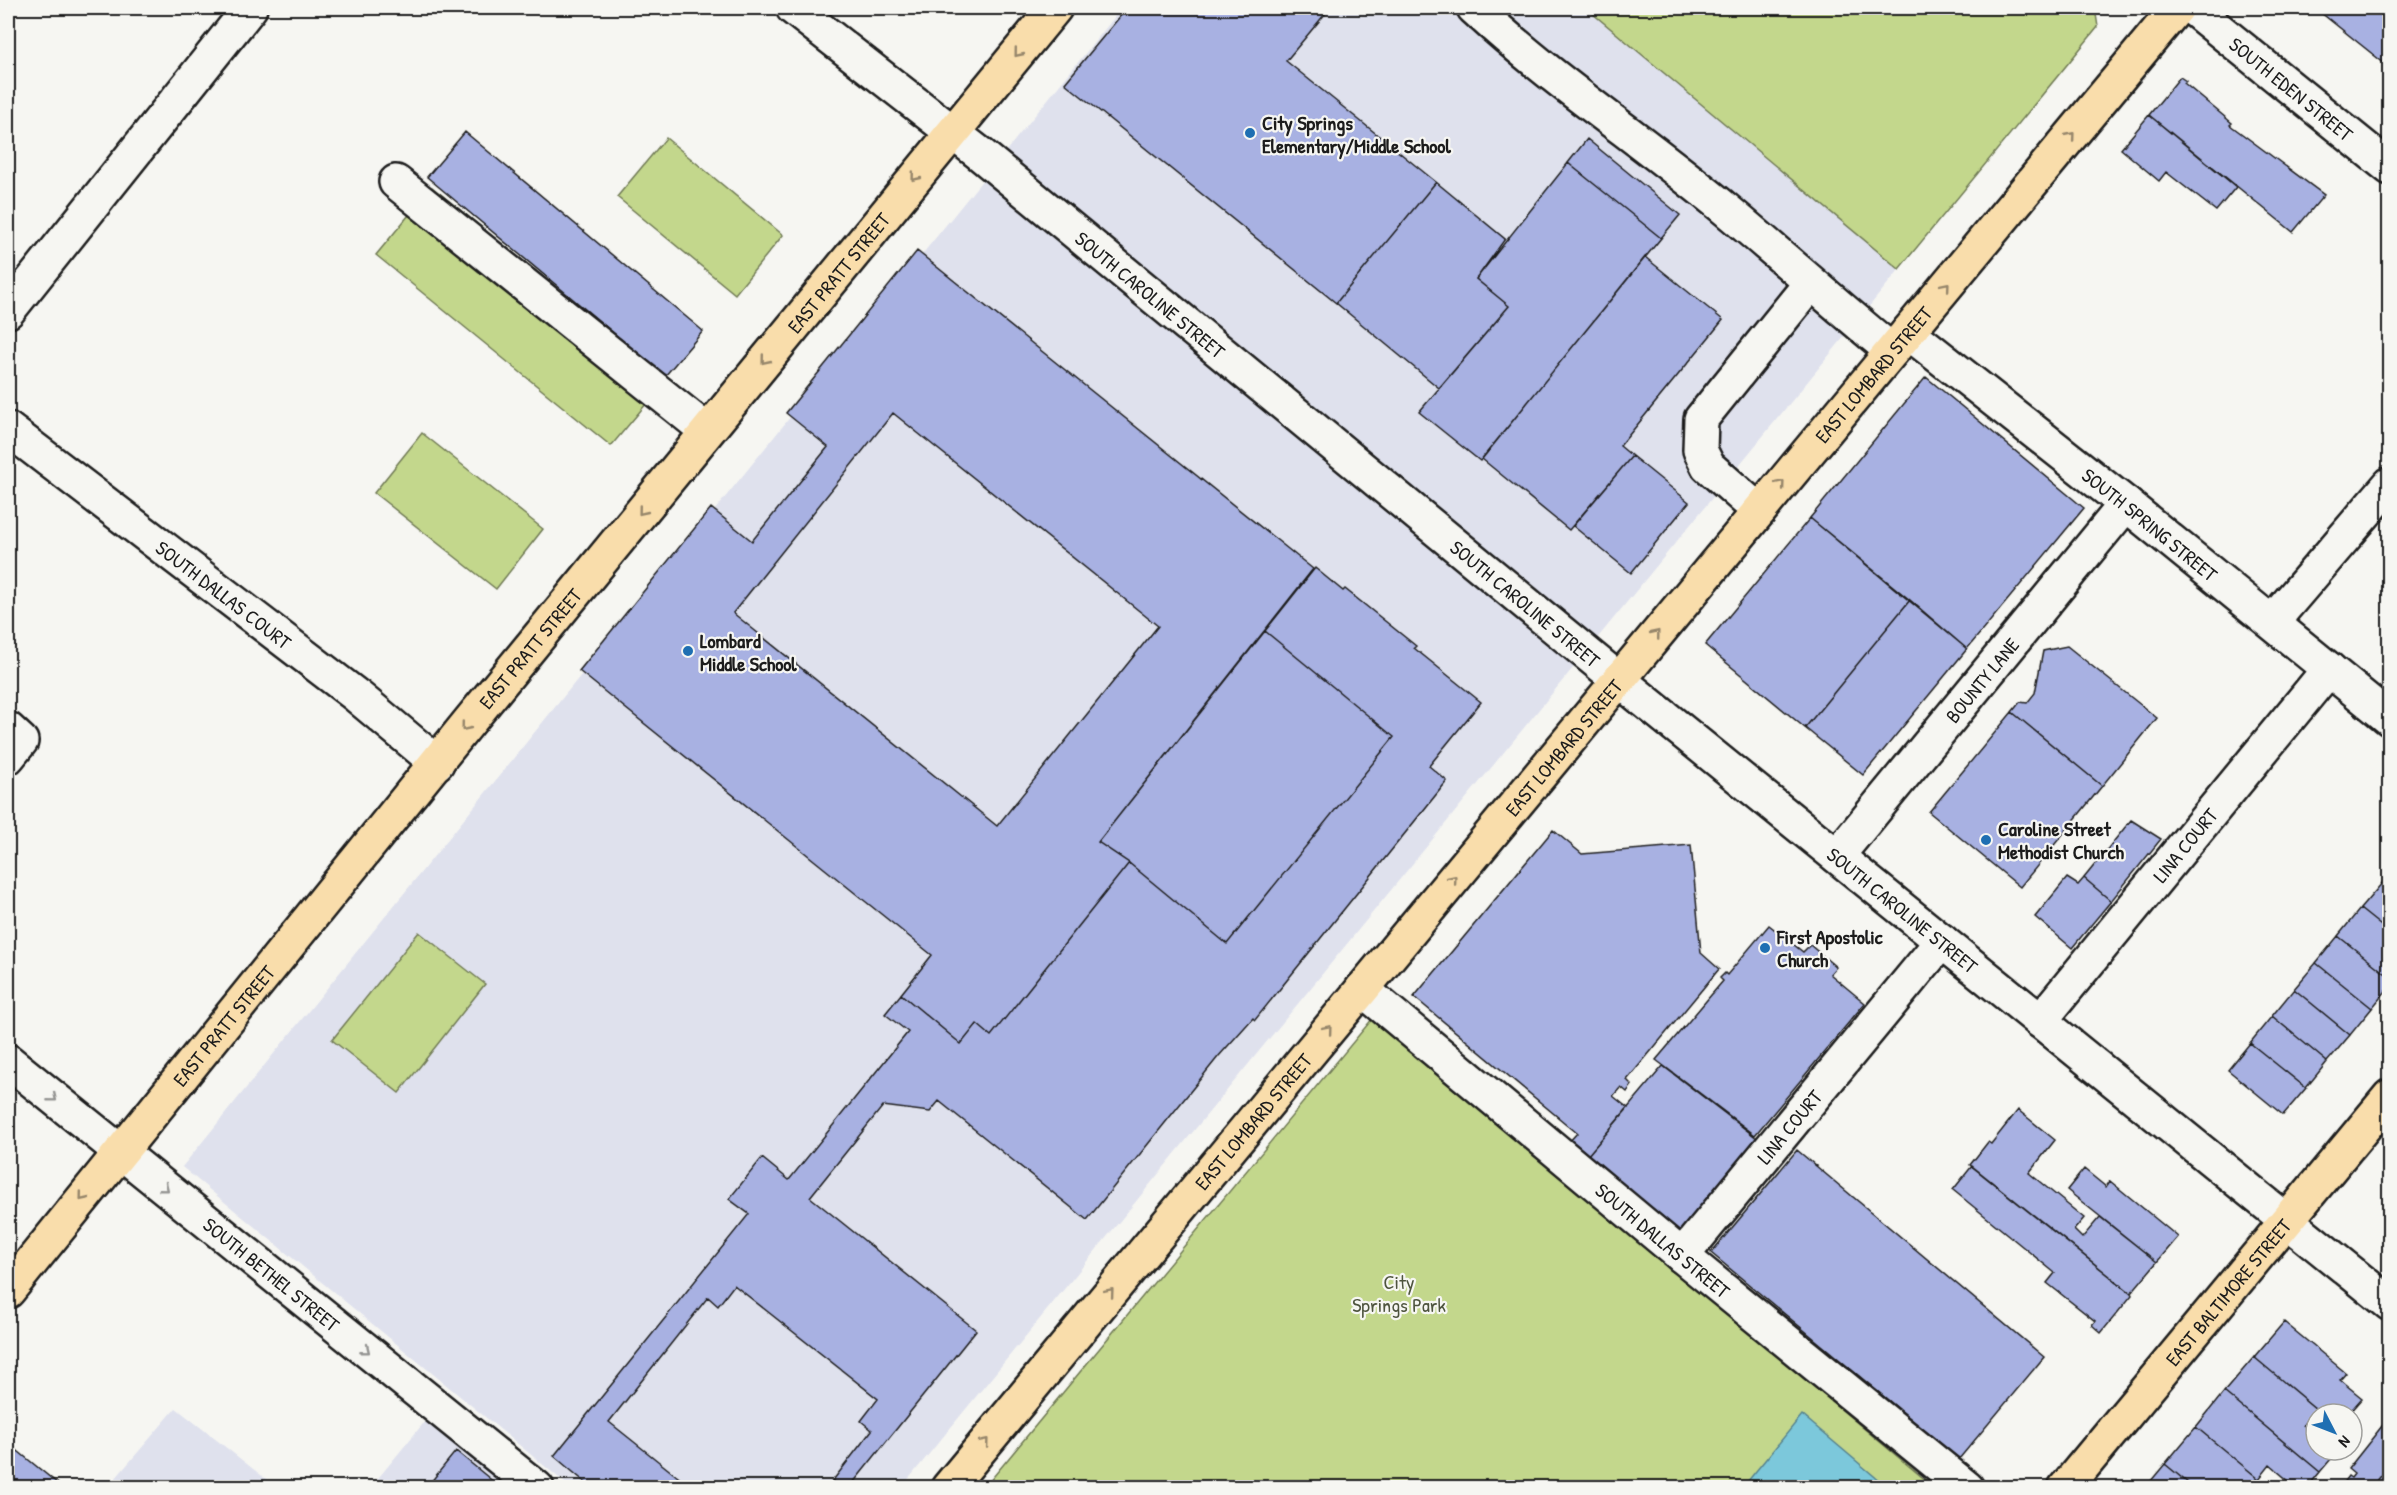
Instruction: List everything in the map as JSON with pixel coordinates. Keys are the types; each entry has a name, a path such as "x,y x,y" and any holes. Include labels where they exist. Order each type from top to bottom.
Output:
{"main road":[{"name":"EAST PRATT STREET","path":"8,1291 707,431 1055,8"},
{"name":"EAST LOMBARD STREET","path":"948,1488 2177,8"},
{"name":"EAST BALTIMORE STREET","path":"2065,1488 2390,1096"}],"street":[{"path":"8,311 250,8"},
{"name":"SOUTH CAROLINE STREET","path":"793,8 952,132 1619,680 2390,1304"},
{"name":"SOUTH SPRING STREET","path":"1474,8 1510,41 1729,212 1810,284 1900,341 2126,504 2390,719"},
{"name":"SOUTH EDEN STREET","path":"2192,8 2390,168"},
{"path":"396,182 707,431"},
{"path":"1759,511 1708,466 1700,450 1701,419 1810,284"},
{"name":"SOUTH DALLAS COURT","path":"8,429 357,696 437,763"},
{"path":"2271,622 2390,484"},
{"name":"BOUNTY LANE","path":"1837,856 2126,504"},
{"name":"LINA COURT","path":"2040,1021 2329,669"},
{"path":"8,729 21,741 8,757"},
{"name":"LINA COURT","path":"1682,1257 1942,941"},
{"name":"SOUTH DALLAS STREET","path":"1362,989 1682,1257 1967,1488"},
{"name":"SOUTH BETHEL STREET","path":"8,1061 537,1488"}],"shaded area":[{"path":"1122,8 2095,8 2098,27 902,1487 570,1487 182,1167"},
{"path":"176,1408 276,1487 108,1487"},
{"path":"436,1408 534,1488 370,1488"}],"green space":[{"path":"1586,8 2095,8 2098,27 1899,269"},
{"path":"666,138 783,235 735,294 617,197"},
{"path":"432,187 667,379 611,446 376,255"},
{"path":"422,433 543,529 496,589 374,493"},
{"path":"419,932 485,984 399,1093 332,1040"},
{"name":"City Springs Park","path":"1373,1018 1934,1487 984,1488"}],"water":[{"path":"1802,1415 1887,1487 1743,1487"}],"building":[{"path":"923,8 940,8 933,16"},
{"name":"City Springs Elementary/Middle School","path":"1127,8 1330,8 1286,61 1436,182 1336,303 1065,83"},
{"path":"2315,8 2390,8 2390,68"},
{"path":"2180,77 2186,81 2184,83 2232,123 2230,125 2324,195 2293,232 2149,115"},
{"path":"2149,115 2236,187 2216,211 2166,172 2159,181 2121,149"},
{"path":"465,132 703,331 665,376 427,177"},
{"path":"1587,139 1680,215 1661,238 1568,163"},
{"path":"1568,163 1661,238 1480,461 1419,412 1509,306 1476,279"},
{"path":"1436,182 1505,239 1476,279 1509,306 1439,388 1336,303"},
{"name":"Lombard Middle School","path":"917,251 1313,569 1098,842 1129,863 991,1036 977,1024 961,1044 901,994 932,955 579,671 711,508 752,541 828,447 786,413","holes":["893,413 1158,626 997,826 733,613"]},
{"path":"1645,257 1723,320 1620,446 1632,456 1569,530 1482,459"},
{"path":"1926,377 2084,508 1967,649 1810,518"},
{"path":"1632,456 1689,502 1631,573 1573,526"},
{"path":"1810,518 1910,600 1805,728 1705,645"},
{"path":"1315,568 1416,646 1414,648 1481,702 1429,766 1447,781 1255,1020 1253,1018 1218,1057 1087,1220 939,1101 930,1112 883,1106 810,1197 976,1330 849,1488 827,1488 872,1430 861,1421 878,1399 734,1285 718,1306 708,1297 609,1422 683,1481 677,1488 592,1488 554,1456 749,1214 729,1199 762,1158 789,1180 908,1032 885,1014 901,994 961,1044 977,1024 991,1036 1129,863 1227,944 1394,737 1265,631"},
{"path":"1910,600 1967,649 1863,775 1805,728"},
{"path":"1265,631 1394,737 1227,944 1129,863 1098,842"},
{"path":"2067,646 2157,718 2102,786 2012,712 2020,702 2027,703 2035,693 2043,651"},
{"path":"2012,712 2102,786 2020,887 1929,812"},
{"path":"2131,820 2161,839 2111,901 2084,878"},
{"path":"1553,830 1582,854 1691,845 1701,953 1719,969 1627,1080 1632,1085 1627,1092 1621,1087 1613,1096 1628,1108 1588,1155 1570,1141 1577,1133 1414,997"},
{"path":"2067,878 2078,885 2084,878 2111,901 2072,948 2035,917"},
{"path":"2383,882 2390,887 2390,933 2360,909"},
{"path":"2360,909 2390,933 2390,977 2338,936"},
{"path":"1769,925 1803,952 1810,945 1836,967 1830,974 1865,1003 1755,1135 1656,1060 1723,981 1720,978 1725,973 1727,975"},
{"path":"2338,936 2390,977 2390,986 2372,1008 2316,963"},
{"path":"2316,963 2372,1008 2350,1035 2294,989"},
{"path":"2294,989 2350,1035 2327,1062 2272,1016"},
{"path":"2272,1016 2327,1062 2306,1088 2250,1043"},
{"path":"2250,1043 2306,1088 2283,1115 2228,1070"},
{"path":"1663,1066 1762,1142 1684,1236 1588,1155"},
{"path":"2018,1110 2055,1140 2029,1173 2084,1218 2074,1230 2082,1238 2100,1217 2157,1262 2131,1293 1970,1165 1988,1142 1991,1144"},
{"path":"1797,1150 2044,1357 1959,1459 1711,1253"},
{"path":"1972,1166 2131,1293 2132,1295 2101,1333 2092,1325 2095,1321 2047,1283 2055,1273 1953,1190"},
{"path":"2084,1169 2106,1187 2110,1181 2178,1237 2157,1262 2067,1190"},
{"path":"2284,1322 2346,1373 2340,1380 2362,1398 2358,1402 2308,1402 2254,1357"},
{"path":"2254,1357 2308,1402 2304,1402 2304,1459 2224,1392"},
{"path":"2224,1392 2304,1459 2304,1462 2308,1462 2320,1472 2307,1488 2297,1488 2270,1465 2259,1479 2196,1427"},
{"path":"2390,1416 2390,1465 2371,1488 2339,1488 2348,1476 2351,1478 2354,1474 2348,1469 2354,1462 2364,1462 2364,1449"},
{"path":"2196,1427 2259,1479 2252,1488 2194,1488 2165,1464"},
{"path":"8,1443 63,1488 17,1488 10,1482 8,1485"},
{"path":"456,1451 495,1483 491,1488 426,1488"},
{"path":"2308,1462 2328,1462 2320,1472"},
{"path":"2165,1464 2194,1488 2145,1488"},
{"path":"2390,1465 2390,1488 2371,1488"}],"place":[{"name":"City Springs Elementary/Middle School","path":"1250,133"},
{"name":"Lombard Middle School","path":"688,651"},
{"name":"Caroline Street Methodist Church","path":"1986,840"},
{"name":"First Apostolic Church","path":"1765,948"}]}
